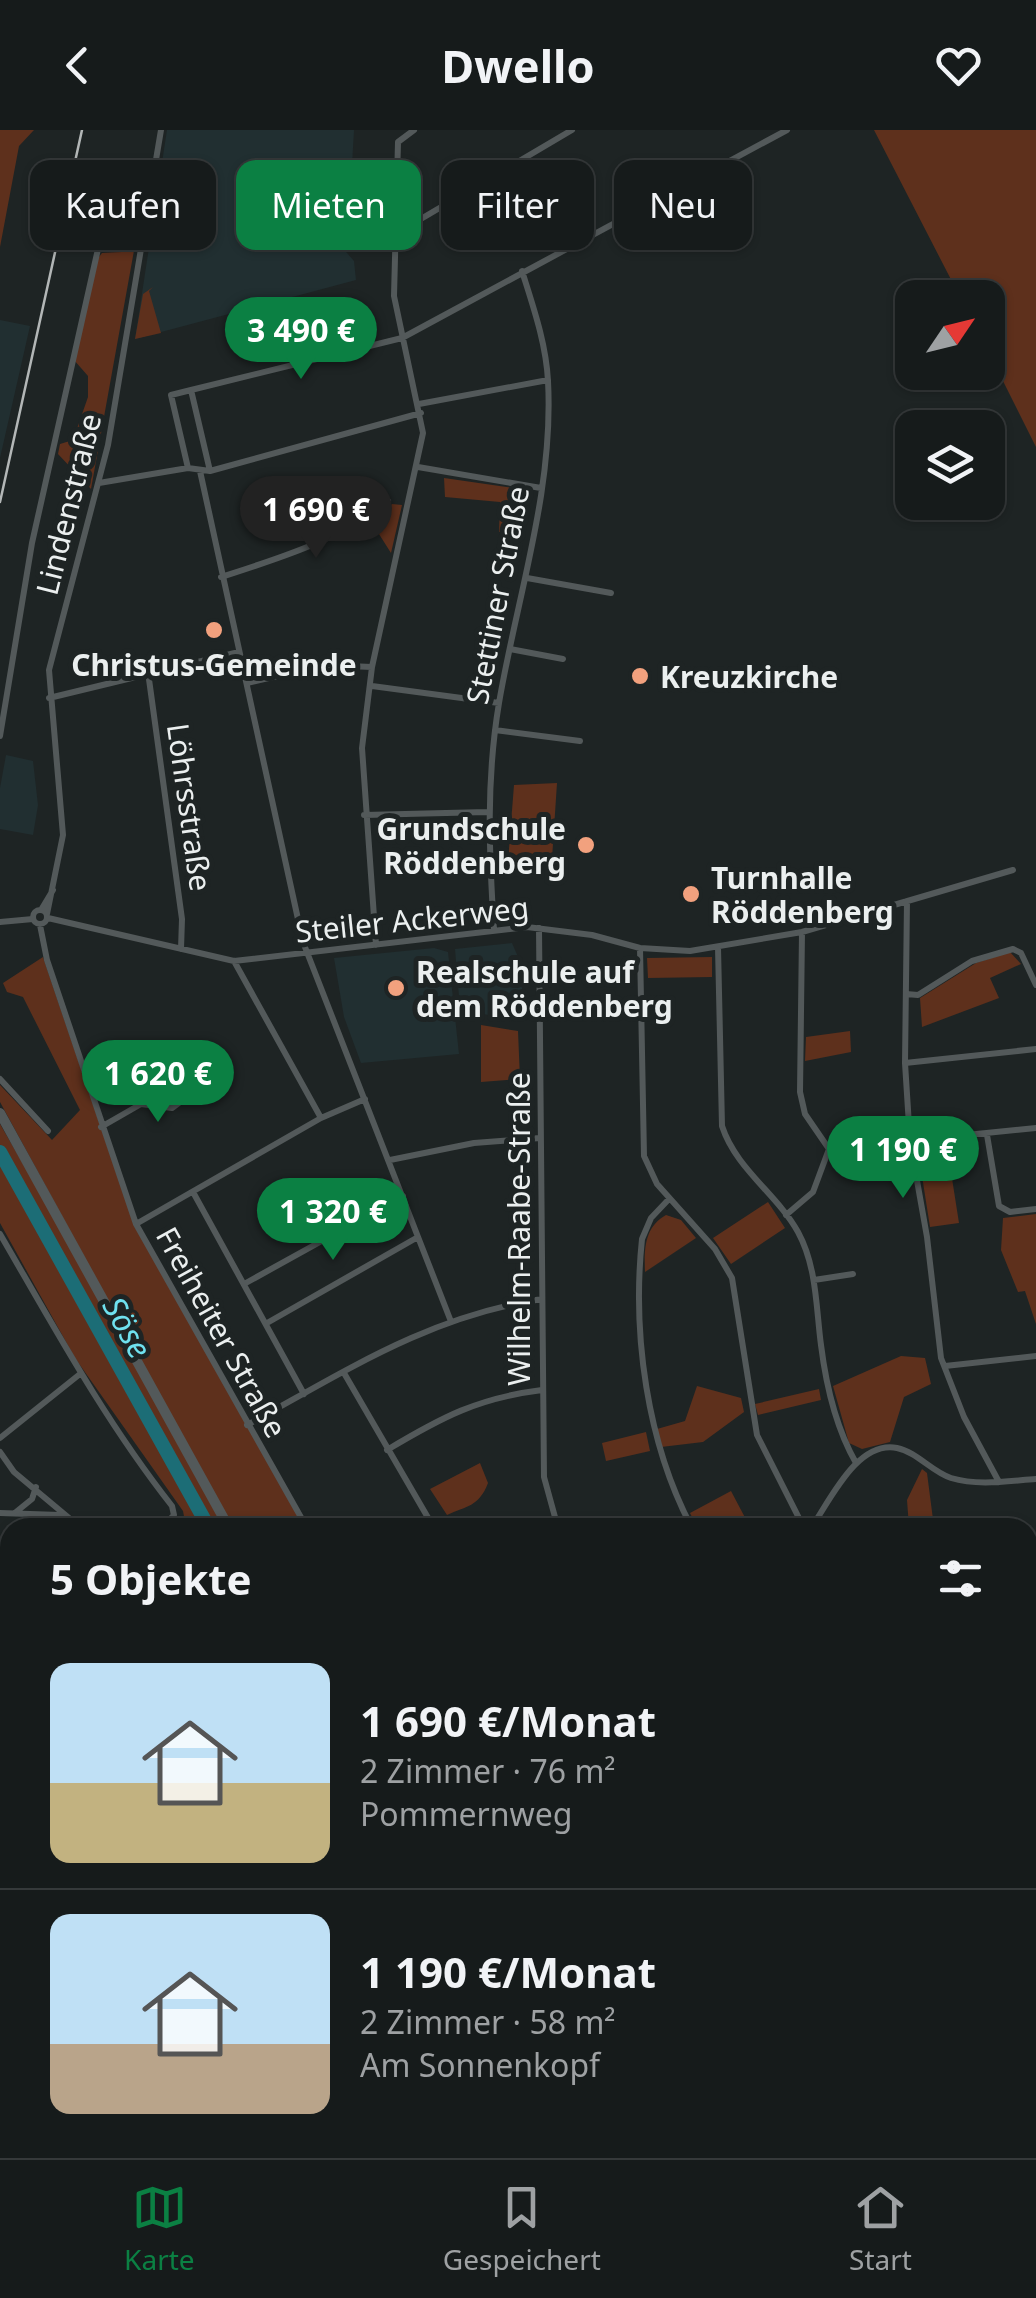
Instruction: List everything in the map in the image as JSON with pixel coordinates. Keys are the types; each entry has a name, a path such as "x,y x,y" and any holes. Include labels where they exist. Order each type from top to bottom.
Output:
{"main road":[{"path":"0,1114 224,1518"}],"street":[{"name":"Lindenstraße","path":"45,914 54,889 63,834 49,670 99,482 161,130"},
{"path":"398,160 398,142 414,130"},
{"path":"421,219 572,130"},
{"path":"729,160 782,131"},
{"path":"188,468 171,395 402,338 614,221"},
{"path":"0,736 32,543 98,250"},
{"path":"376,945 362,748 372,667 418,467 422,414 394,296 395,250"},
{"name":"Stettiner Straße","path":"494,930 487,812 499,702 527,578 541,488 548,380 522,270"},
{"path":"419,404 548,380"},
{"path":"191,390 210,471"},
{"path":"99,482 188,468 210,471 422,414"},
{"path":"418,467 541,488"},
{"path":"200,472 306,951 450,1319"},
{"path":"221,577 357,523 388,502"},
{"path":"527,578 610,594"},
{"path":"510,649 563,659"},
{"path":"49,698 239,652"},
{"path":"247,683 326,665 372,667"},
{"name":"Löhrsstraße","path":"148,672 182,920 181,949"},
{"path":"371,686 499,702"},
{"path":"496,730 580,741"},
{"path":"364,816 487,812"},
{"name":"Steiler Ackerweg","path":"45,914 234,961 540,928 640,948 690,951 802,932 1013,870"},
{"path":"907,901 905,1063 910,1141 944,1365 964,1417 998,1482"},
{"path":"0,922 45,914"},
{"path":"33,919 40,925 45,914"},
{"name":"Freiheiter Straße","path":"40,925 101,1127 136,1224 300,1518"},
{"name":"Wilhelm-Raabe-Straße","path":"540,928 544,1477 555,1518"},
{"path":"802,932 800,1092 810,1124 829,1150"},
{"path":"718,946 722,1126 730,1146 799,1234 814,1280 832,1398 844,1441 856,1463"},
{"path":"640,948 641,1144 649,1169 669,1199 711,1244 732,1278 756,1435 802,1518"},
{"path":"906,994 918,994 972,962 1013,948 1021,953 1036,985"},
{"path":"234,961 320,1118"},
{"path":"905,1063 1036,1049"},
{"path":"0,1079 48,1132"},
{"path":"101,1127 142,1104 172,1108 192,1093"},
{"path":"136,1224 320,1118 365,1099"},
{"path":"829,1150 1036,1128"},
{"path":"988,1135 999,1206 1010,1212 1036,1209"},
{"path":"390,1160 474,1143 540,1138"},
{"path":"786,1215 813,1192 829,1150"},
{"path":"193,1192 304,1394"},
{"path":"244,1284 403,1196"},
{"path":"669,1199 651,1218 642,1238 647,1387 660,1460 687,1518"},
{"path":"0,1234 80,1374 134,1458 172,1506 171,1518"},
{"path":"266,1323 418,1236"},
{"path":"814,1280 853,1274"},
{"path":"248,1425 404,1338 450,1319 542,1299"},
{"path":"944,1365 1036,1356"},
{"path":"344,1372 428,1518"},
{"path":"0,1437 80,1374"},
{"path":"387,1450 452,1411 496,1396 542,1390"},
{"path":"815,1518 856,1463 874,1451 897,1448 948,1478 998,1482 1036,1479"},
{"path":"0,1452 66,1518"},
{"path":"15,1513 39,1489"},
{"path":"0,1513 61,1515"}],"shaded area":[{"path":"0,130 34,130 19,146 0,247"},
{"path":"167,130 354,130 352,160 236,160 236,250 344,250 354,261 356,280 135,339 149,250 216,250 216,160 162,160"},
{"path":"874,130 1036,130 1036,447 1005,385 1005,280 951,280"},
{"path":"134,250 91,489 58,454 60,444 73,440 88,397 88,376 74,360 96,261 102,253"},
{"path":"153,287 149,291 161,333 135,339 143,294"},
{"path":"0,320 30,326 0,458"},
{"path":"444,478 528,490 521,534 499,532 500,502 445,497"},
{"path":"392,504 402,505 391,553 372,523"},
{"path":"6,755 33,761 38,805 33,835 0,829 0,788"},
{"path":"557,783 551,874 507,874 514,785"},
{"path":"512,943 522,966 522,1021 483,1014 478,1004 459,996 455,949"},
{"name":"Realschule auf dem Röddenberg","path":"434,948 448,952 459,1054 361,1063 344,1017 334,958"},
{"path":"1010,952 1021,964 990,978 999,998 922,1027 920,998 976,963"},
{"path":"43,957 134,1225 299,1518 226,1518 0,1102 0,1085 52,1140 80,1110 23,997 7,992 3,983"},
{"path":"712,957 712,977 648,978 647,958"},
{"path":"481,1025 518,1031 520,1079 481,1082"},
{"path":"850,1031 851,1052 805,1061 806,1037"},
{"path":"0,1124 220,1518 184,1518 75,1358 0,1223"},
{"path":"951,1172 959,1223 930,1227 922,1176"},
{"path":"768,1202 785,1228 731,1264 713,1238"},
{"path":"1036,1214 1036,1324 1025,1291 1018,1292 1001,1250 1003,1218"},
{"path":"666,1215 681,1220 696,1238 645,1272 647,1239 654,1225"},
{"path":"901,1356 925,1358 931,1384 904,1397 890,1442 862,1449 849,1443 833,1386"},
{"path":"697,1386 741,1398 744,1412 703,1442 661,1447 657,1429 685,1421"},
{"path":"819,1389 821,1400 758,1415 755,1404"},
{"path":"646,1432 650,1451 606,1461 602,1443"},
{"path":"480,1463 488,1483 484,1491 471,1505 447,1515 430,1489"},
{"path":"922,1469 927,1473 933,1518 908,1518 907,1500"},
{"path":"731,1491 745,1518 692,1518 690,1513"}],"waterway":[{"name":"Söse","path":"0,1152 203,1518"}],"railway":[{"path":"0,502 82,130"}],"place":[{"name":"Christus-Gemeinde","path":"214,630"},
{"name":"Kreuzkirche","path":"640,676"},
{"name":"Grundschule Röddenberg","path":"586,845"},
{"name":"Turnhalle Röddenberg","path":"691,894"},
{"name":"Realschule auf dem Röddenberg","path":"396,988"}]}
